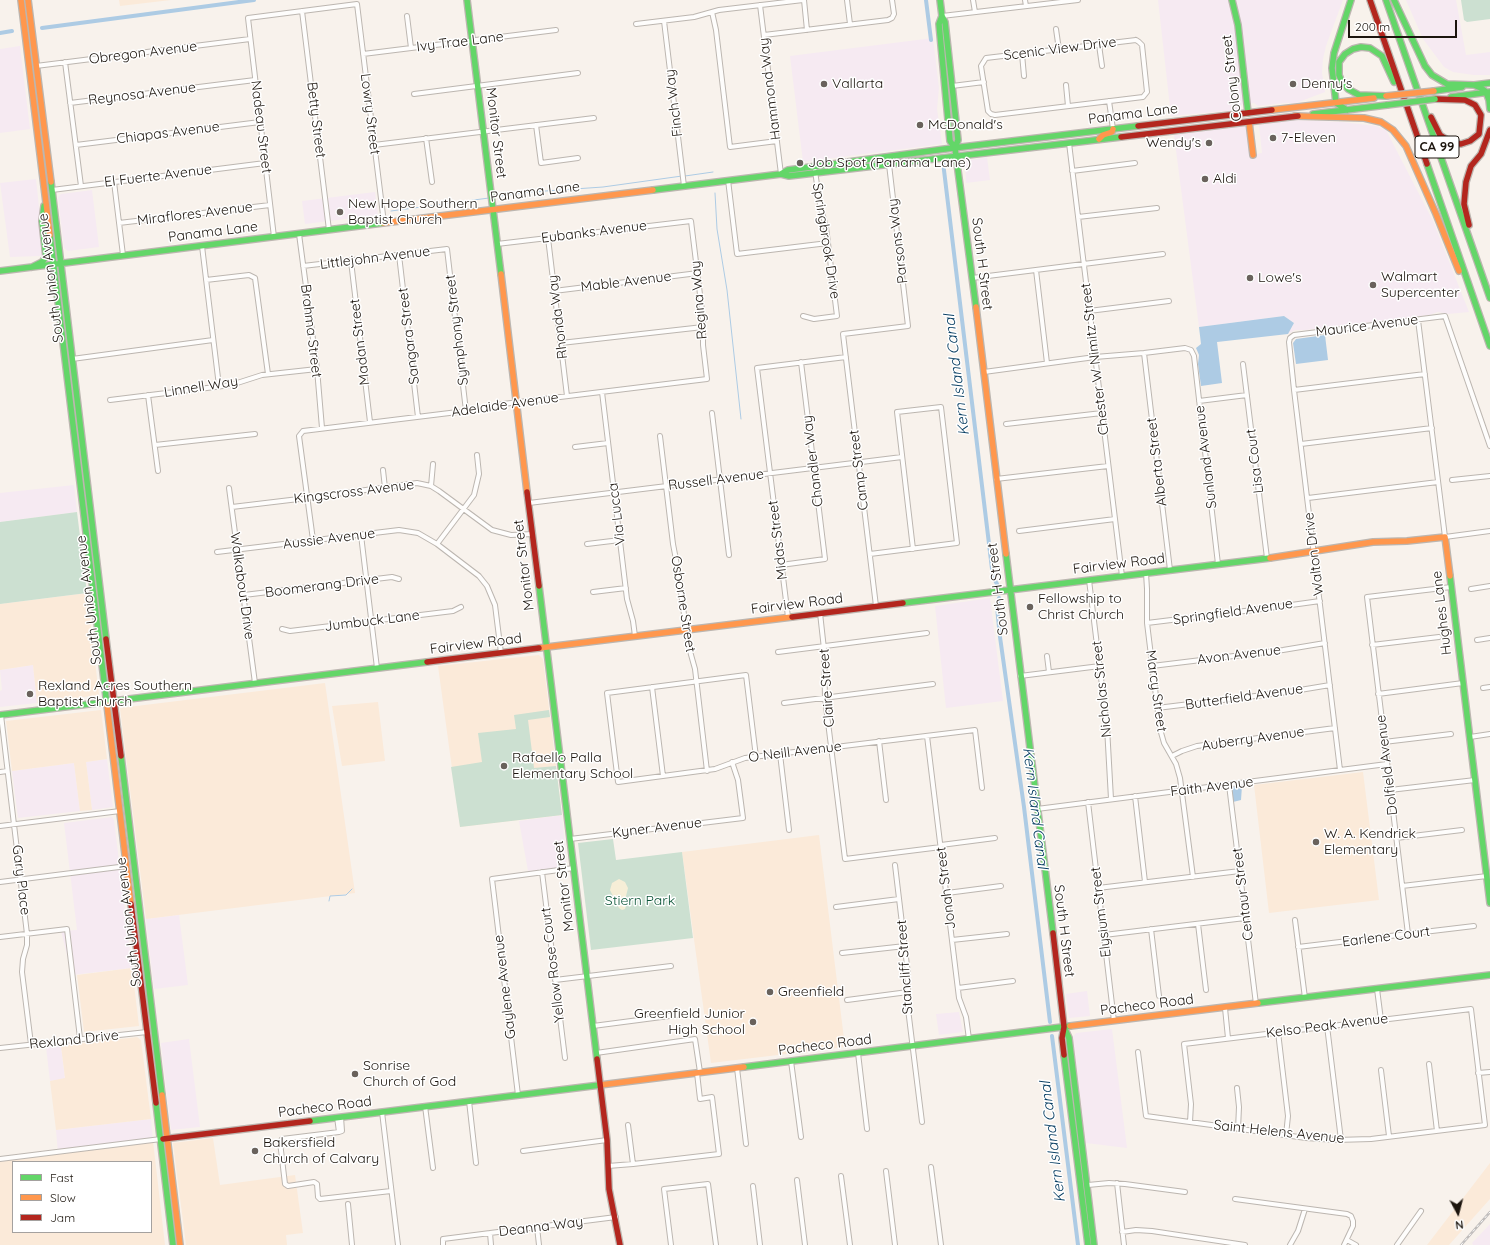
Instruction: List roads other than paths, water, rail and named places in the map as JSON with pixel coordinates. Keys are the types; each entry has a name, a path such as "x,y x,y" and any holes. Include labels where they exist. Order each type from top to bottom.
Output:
{"main road":[{"name":"South Union Avenue","path":"21,0 147,1032 180,1245"},
{"name":"South Union Avenue","path":"28,0 56,218 159,1075 173,1245"},
{"name":"Monitor Street","path":"467,0 607,1140 610,1189 620,1245"},
{"name":"South H Street","path":"940,0 942,16 945,22 955,110 958,140 955,148 984,372 1064,1027 1062,1038 1088,1245"},
{"name":"Colony Street","path":"1232,0 1239,30 1248,113"},
{"path":"1347,110 1339,106 1336,102 1332,76 1333,61 1351,0"},
{"name":"CA 99","path":"1370,0 1490,346"},
{"name":"CA 99","path":"1386,0 1489,296"},
{"path":"1394,0 1426,66 1432,75 1441,82 1447,84 1474,86 1488,92 1490,109"},
{"name":"South H Street","path":"942,16 939,24 941,50 946,88 950,141 955,148"},
{"path":"1386,96 1359,95 1348,89 1342,82 1339,75 1340,62 1345,54 1357,48 1366,47 1374,50 1382,56 1420,144"},
{"path":"941,50 948,78 952,86"},
{"path":"1404,53 1440,135 1452,143 1461,144 1470,141 1479,134 1481,117 1480,111 1475,105 1465,100 1435,99"},
{"name":"Panama Lane","path":"815,169 888,156 1434,91 1490,83"},
{"path":"946,88 949,92 955,110"},
{"name":"Panama Lane","path":"0,271 781,174 788,170 889,164 1249,122 1488,92"},
{"path":"1295,116 1373,120 1388,126 1398,134 1406,146 1462,278 1470,288"},
{"path":"1180,130 1183,125 1203,122 1213,117"},
{"name":"Colony Street","path":"1249,122 1253,154"},
{"path":"1098,139 1103,135 1112,132 1113,129"},
{"path":"1489,296 1465,212 1464,195 1471,166 1481,154 1490,130"},
{"path":"1069,143 1071,138 1080,136 1085,132"},
{"path":"43,182 47,185 50,207 56,218"},
{"path":"32,267 42,262 46,256 42,221 46,201"},
{"path":"47,214 52,222 57,258 61,263"},
{"path":"53,264 57,266 62,293 66,304"},
{"path":"76,452 80,456 84,484 88,488"},
{"path":"82,498 86,501 89,525 93,528"},
{"name":"Fairview Road","path":"0,715 1267,558 1373,542 1407,541 1445,537"},
{"name":"Hughes Lane","path":"1445,537 1490,903"},
{"path":"114,761 119,773 123,801 127,805"},
{"path":"127,866 132,872 135,899 139,908"},
{"name":"Pacheco Road","path":"164,1139 1490,975"},
{"path":"142,989 147,999 151,1031 154,1033"},
{"name":"South H Street","path":"1064,1027 1069,1038 1088,1185 1094,1245"},
{"path":"147,1032 150,1032 155,1065 159,1075"},
{"path":"1067,1078 1074,1104 1078,1107"},
{"path":"1076,1153 1083,1180 1088,1185"}],"street":[{"path":"636,24 694,17 712,12 803,0 807,30"},
{"path":"847,0 850,24"},
{"path":"764,35 888,20 892,18 894,14 892,0"},
{"path":"973,0 975,12"},
{"path":"1026,0 1026,6"},
{"path":"942,16 1078,0"},
{"name":"Lowry Street","path":"302,11 357,4 384,223"},
{"name":"Hammond Way","path":"760,5 781,174"},
{"name":"Nadeau Street","path":"274,237 248,18 302,11"},
{"name":"Betty Street","path":"302,11 329,230"},
{"path":"712,12 716,30 730,147 777,141"},
{"path":"407,16 411,48"},
{"name":"Finch Way","path":"664,21 684,186"},
{"path":"1056,29 1059,50"},
{"name":"Ivy Trae Lane","path":"363,54 556,30"},
{"name":"Obregon Avenue","path":"36,66 250,39"},
{"name":"Scenic View Drive","path":"984,82 981,66 982,62 986,58 1136,40 1142,45 1147,92 1146,95 1143,97 1109,101"},
{"path":"1099,45 1102,66"},
{"path":"1022,54 1024,76"},
{"name":"Reynosa Avenue","path":"65,62 70,103 255,80"},
{"path":"414,94 578,74"},
{"path":"952,86 984,82 988,110 991,114 995,115 1109,101 1113,129"},
{"path":"1066,85 1068,106"},
{"path":"70,103 81,186"},
{"name":"Colony Street","path":"1248,113 1249,122"},
{"path":"374,145 594,118"},
{"name":"Chiapas Avenue","path":"76,145 260,122"},
{"path":"536,125 541,163 578,158"},
{"path":"426,138 432,182"},
{"name":"Chester W Nimitz Street","path":"1069,143 1122,576"},
{"name":"Parsons Way","path":"843,334 908,326 888,156"},
{"name":"El Fuerte Avenue","path":"52,190 265,163"},
{"path":"1072,171 1135,163"},
{"name":"Springbrook Drive","path":"803,316 814,319 837,316 826,228 820,205 815,169"},
{"path":"728,180 737,254 828,243"},
{"path":"114,182 123,256"},
{"name":"Miraflores Avenue","path":"119,223 270,204"},
{"path":"1078,217 1157,208"},
{"name":"Eubanks Avenue","path":"497,244 691,221"},
{"name":"Regina Way","path":"691,221 698,273 708,379"},
{"name":"Brahma Street","path":"299,234 322,428"},
{"name":"Rhonda Way","path":"548,238 567,396"},
{"path":"202,246 219,386"},
{"name":"Littlejohn Avenue","path":"303,266 447,249"},
{"name":"Symphony Street","path":"447,249 466,411"},
{"path":"972,278 1163,254"},
{"name":"Sangara Street","path":"399,255 418,416"},
{"name":"Madan Street","path":"351,261 370,422"},
{"path":"1036,270 1047,363"},
{"name":"Mable Avenue","path":"554,291 698,273"},
{"path":"206,280 249,275 255,278 268,374"},
{"path":"1089,311 1169,301"},
{"name":"Maurice Avenue","path":"1290,338 1294,335 1445,316 1490,446"},
{"name":"Hughes Lane","path":"1418,320 1445,537"},
{"path":"561,343 703,327"},
{"name":"Camp Street","path":"843,334 876,606"},
{"name":"Walton Drive","path":"1290,338 1289,342 1294,390 1340,770"},
{"path":"72,359 214,340"},
{"name":"Sunland Avenue","path":"1144,353 1185,348 1191,350 1194,356 1218,564"},
{"path":"984,372 1095,357 1144,353"},
{"name":"Alberta Street","path":"1144,353 1170,570"},
{"path":"801,362 846,357"},
{"name":"Midas Street","path":"788,617 757,368 801,362"},
{"name":"Chandler Way","path":"781,565 826,559 801,362"},
{"name":"Lisa Court","path":"1243,364 1267,558"},
{"name":"Linnell Way","path":"110,400 231,385 268,374 316,369"},
{"path":"1294,390 1425,374"},
{"name":"Adelaide Avenue","path":"307,498 299,436 303,431 466,411 517,402 708,379"},
{"name":"Via Lucca","path":"602,392 626,588 635,636"},
{"path":"148,395 158,471"},
{"path":"1199,401 1247,395"},
{"path":"870,554 913,549 957,543 941,407 897,412 913,549"},
{"path":"712,413 730,555"},
{"path":"1006,424 1102,413"},
{"path":"1301,444 1432,428"},
{"path":"155,445 255,434"},
{"name":"Osborne Street","path":"660,436 686,630 696,682 707,771"},
{"path":"576,448 608,443"},
{"path":"437,544 474,494 478,481 477,455"},
{"name":"Russell Avenue","path":"529,503 902,457"},
{"path":"431,486 432,464"},
{"path":"996,479 1108,466"},
{"path":"383,470 385,488"},
{"path":"1452,480 1490,476"},
{"path":"1308,498 1438,482"},
{"name":"Kingscross Avenue","path":"232,507 417,483 431,486 464,509 486,527 499,533 511,535 533,534"},
{"name":"Walkabout Drive","path":"229,488 256,683"},
{"path":"307,498 313,540"},
{"path":"1019,531 1115,519"},
{"name":"Aussie Avenue","path":"217,552 406,530 425,535 479,576 487,586 495,605 501,653"},
{"name":"Fairview Road","path":"1445,537 1490,531"},
{"path":"361,535 377,668"},
{"path":"587,544 620,540"},
{"name":"Marcy Street","path":"1146,573 1147,623 1157,708 1162,736 1178,771 1193,876"},
{"name":"Boomerang Drive","path":"244,595 392,577 399,579"},
{"name":"Nicholas Street","path":"1089,580 1107,727 1111,799"},
{"name":"Dolfield Avenue","path":"1408,934 1367,597 1451,586"},
{"path":"1471,589 1490,586"},
{"path":"593,592 626,588"},
{"name":"Springfield Avenue","path":"1147,623 1320,601"},
{"name":"Jumbuck Lane","path":"282,629 290,631 453,611 460,607"},
{"name":"Claire Street","path":"820,613 824,646 825,698 845,859 941,846"},
{"path":"778,652 927,633"},
{"path":"1372,645 1439,637"},
{"path":"1477,640 1490,638"},
{"name":"Avon Avenue","path":"1152,666 1325,643"},
{"path":"1048,656 1050,672"},
{"path":"1020,676 1100,666"},
{"path":"663,776 652,687 746,675 756,756"},
{"path":"1378,694 1463,683"},
{"path":"784,703 933,684"},
{"name":"Butterfield Avenue","path":"1157,708 1288,692 1330,685"},
{"name":"O Neill Avenue","path":"652,687 607,693 618,782 707,771 745,758 756,756 975,730 982,788"},
{"path":"1483,688 1490,687"},
{"name":"Gary Place","path":"0,715 28,934 22,972 31,1044"},
{"name":"Auberry Avenue","path":"1172,756 1197,746 1335,728"},
{"path":"1384,742 1451,734"},
{"path":"1470,737 1490,734"},
{"name":"Jonah Street","path":"927,736 958,988 961,1004 966,1017 969,1039"},
{"path":"879,742 886,800"},
{"path":"780,754 789,830"},
{"name":"Kyner Avenue","path":"570,839 743,818 738,780 732,762"},
{"name":"Faith Avenue","path":"1037,809 1387,764"},
{"path":"0,772 7,771"},
{"path":"1390,790 1475,780"},
{"name":"Centaur Street","path":"1229,785 1256,1004"},
{"path":"1135,796 1145,882"},
{"name":"Elysium Street","path":"1088,802 1114,1021"},
{"path":"0,826 120,811"},
{"path":"1396,838 1462,830"},
{"path":"941,846 995,838"},
{"name":"Stancliff Street","path":"895,865 908,974 908,1009 922,1122"},
{"path":"0,882 127,866"},
{"path":"542,872 574,868"},
{"path":"1098,888 1240,871"},
{"name":"Gaylene Avenue","path":"518,1095 492,879 542,872"},
{"name":"Yellow Rose Court","path":"542,872 565,1058"},
{"path":"1402,886 1487,876"},
{"path":"946,893 1001,886"},
{"path":"836,907 900,899"},
{"path":"1104,935 1246,918"},
{"path":"1295,920 1304,998"},
{"path":"1198,924 1206,990"},
{"name":"Earlene Court","path":"1298,947 1474,926"},
{"path":"0,937 67,929 80,1038"},
{"path":"1151,929 1159,996"},
{"path":"952,940 1007,934"},
{"path":"842,954 905,946"},
{"path":"555,980 671,966"},
{"path":"958,988 1013,981"},
{"path":"1378,989 1381,1020"},
{"path":"847,1000 908,992"},
{"path":"1225,1008 1228,1038"},
{"name":"Kelso Peak Avenue","path":"1190,1122 1191,1104 1184,1044 1471,1009 1478,1073"},
{"path":"593,1026 677,1015"},
{"path":"1327,1026 1341,1140"},
{"name":"Rexland Drive","path":"0,1048 80,1038 147,1032"},
{"path":"1278,1032 1288,1116 1286,1135"},
{"path":"596,1052 695,1039 700,1099 712,1097 718,1154 608,1166"},
{"name":"Saint Helens Avenue","path":"1138,1052 1146,1116 1318,1139 1341,1140 1389,1136 1485,1125 1478,1073"},
{"path":"858,1053 867,1129"},
{"path":"791,1061 801,1137"},
{"path":"1429,1064 1437,1131"},
{"path":"737,1068 746,1144"},
{"path":"1381,1070 1389,1136"},
{"path":"1478,1073 1490,1072"},
{"path":"1237,1088 1240,1107 1238,1129"},
{"path":"469,1101 476,1163"},
{"path":"425,1106 433,1168"},
{"path":"382,1112 398,1245"},
{"path":"339,1117 339,1132 282,1139 280,1142 285,1184 288,1186 314,1182 317,1184 318,1197 320,1199 391,1191"},
{"path":"628,1125 633,1164"},
{"path":"0,1159 164,1139"},
{"path":"524,1151 607,1140"},
{"path":"931,1167 941,1245"},
{"path":"886,1171 895,1245"},
{"path":"841,1176 850,1245"},
{"path":"797,1180 805,1245"},
{"path":"1088,1185 1116,1183 1185,1192"},
{"path":"1116,1183 1124,1245"},
{"path":"671,1245 664,1189 708,1184 716,1245"},
{"path":"753,1186 760,1245"},
{"path":"1235,1199 1347,1214 1351,1216 1353,1226 1344,1245"},
{"path":"348,1204 352,1245"},
{"path":"1290,1245 1300,1228 1305,1209"},
{"path":"1397,1245 1421,1211"},
{"name":"Deanna Way","path":"443,1245 443,1239 616,1218"},
{"path":"537,1227 539,1245"},
{"path":"1122,1232 1136,1230 1152,1231 1245,1245"},
{"path":"490,1233 491,1245"},
{"path":"1347,1240 1356,1245"}],"water":[{"path":"1284,316 1294,323 1288,334 1217,342 1222,383 1201,386 1198,364 1199,355 1196,348 1201,344 1199,327"},
{"path":"1325,335 1328,360 1296,364 1293,343 1296,339"},
{"path":"1239,784 1242,786 1241,800 1233,802 1231,786"}],"waterway":[{"path":"42,28 254,0"},
{"name":"Kern Island Canal","path":"926,0 931,40"},
{"path":"0,33 12,31"},
{"name":"Kern Island Canal","path":"943,162 993,577 997,584"},
{"path":"685,176 713,172"},
{"path":"493,197 531,192 603,187 682,176"},
{"path":"715,193 717,229 727,290 741,419"},
{"path":"391,211 489,198"},
{"name":"Kern Island Canal","path":"999,598 997,607 1000,637 1024,807 1050,1022"},
{"path":"329,901 330,896 346,895 352,889"},
{"name":"Kern Island Canal","path":"1052,1036 1078,1245"}],"railway":[{"path":"1461,1245 1490,1212"}],"place":[{"name":"Vallarta","path":"824,84"},
{"name":"Denny's","path":"1293,84"},
{"name":"McDonald's","path":"920,125"},
{"name":"7-Eleven","path":"1273,138"},
{"name":"Wendy's","path":"1209,143"},
{"name":"Job Spot (Panama Lane)","path":"800,163"},
{"name":"Aldi","path":"1205,179"},
{"name":"New Hope Southern Baptist Church","path":"340,212"},
{"name":"Lowe's","path":"1250,278"},
{"name":"Walmart Supercenter","path":"1373,285"},
{"name":"Fellowship to Christ Church","path":"1030,607"},
{"name":"Rexland Acres Southern Baptist Church","path":"30,694"},
{"name":"Rafaello Palla Elementary School","path":"504,766"},
{"name":"W. A. Kendrick Elementary","path":"1316,842"},
{"name":"Greenfield","path":"770,992"},
{"name":"Greenfield Junior High School","path":"753,1022"},
{"name":"Sonrise Church of God","path":"355,1074"},
{"name":"Bakersfield Church of Calvary","path":"255,1151"}],"park label":[{"name":"Stiern Park","path":"640,901"}]}
